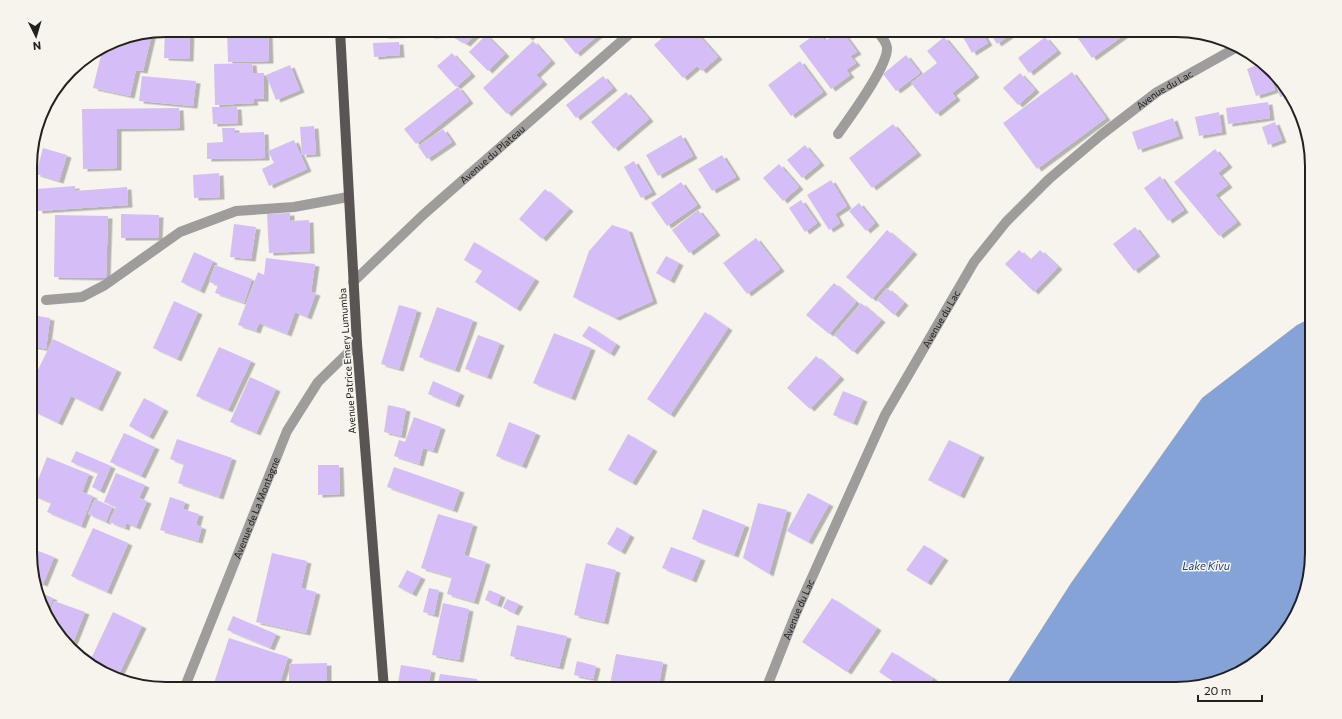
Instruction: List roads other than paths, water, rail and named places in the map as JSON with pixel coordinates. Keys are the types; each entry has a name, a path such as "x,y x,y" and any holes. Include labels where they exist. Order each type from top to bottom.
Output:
{"main road":[{"name":"Avenue Patrice Emery Lumumba","path":"340,37 357,344 383,682"}],"street":[{"name":"Avenue du Plateau","path":"353,282 429,210 626,37"},
{"path":"838,134 881,70 887,56 887,46 881,37"},
{"name":"Avenue du Lac","path":"769,682 796,612 886,415 974,262 1006,222 1049,179 1101,135 1157,92 1232,50"},
{"path":"46,300 82,297 105,285 180,232 236,211 294,207 348,197"},
{"name":"Avenue de La Montagne","path":"187,682 287,431 318,382 357,344"}],"water":[{"name":"Lake Kivu","path":"1305,321 1304,570 1303,578 1292,610 1273,638 1261,650 1233,669 1201,680 1184,682 1007,682 1071,583 1202,398 1297,325"}]}
